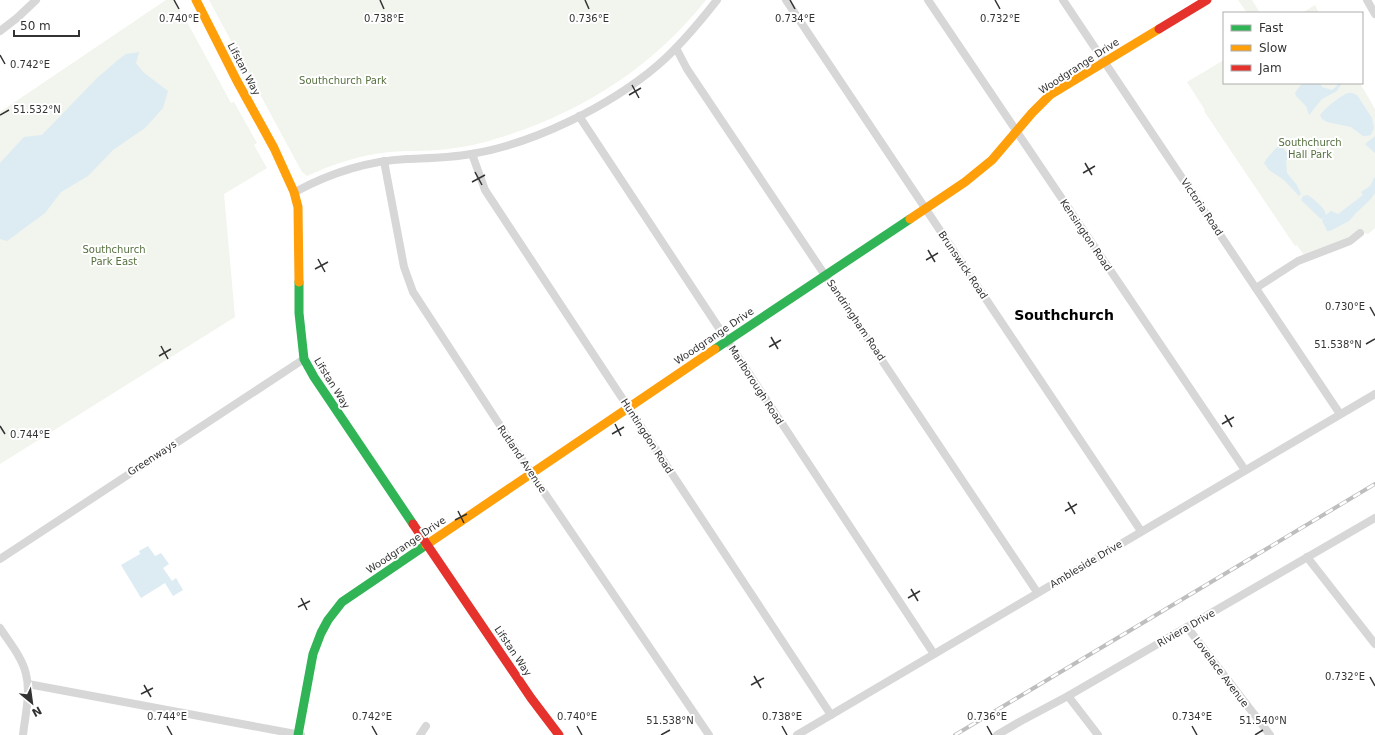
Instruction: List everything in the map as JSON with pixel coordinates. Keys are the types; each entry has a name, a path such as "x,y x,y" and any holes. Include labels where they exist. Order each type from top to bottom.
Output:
{"street":[{"path":"0,31 36,0"},
{"name":"Lifstan Way","path":"196,0 270,141 294,192 298,207 299,313 304,359 338,412 531,698 559,735"},
{"path":"294,192 338,172 367,164 384,161 472,154 512,144 579,116 613,97 641,78 676,48 717,0"},
{"name":"Brunswick Road","path":"786,0 1141,531"},
{"name":"Kensington Road","path":"928,0 1245,470"},
{"name":"Victoria Road","path":"1063,0 1340,414"},
{"name":"Woodgrange Drive","path":"299,735 313,654 321,632 327,621 342,602 984,168 1000,152 1036,108 1050,95 1207,0"},
{"path":"1367,0 1375,14"},
{"name":"Sandringham Road","path":"676,48 687,68 1037,592"},
{"name":"Marlborough Road","path":"579,116 934,654"},
{"name":"Huntingdon Road","path":"472,154 485,190 831,715"},
{"name":"Rutland Avenue","path":"384,161 401,254 412,292 531,473 709,735"},
{"path":"1256,288 1298,261 1350,241 1360,233"},
{"name":"Greenways","path":"0,559 304,359"},
{"name":"Ambleside Drive","path":"797,735 1037,592 1375,394"},
{"name":"Riviera Drive","path":"997,735 1068,696 1375,518"},
{"path":"1306,557 1375,644"},
{"name":"Lovelace Avenue","path":"1187,627 1270,735"},
{"path":"0,628 21,660 26,674 28,684 23,735"},
{"path":"28,684 299,735"},
{"path":"1068,696 1098,735"},
{"path":"420,735 426,726"}],"green space":[{"name":"Southchurch Park East","path":"166,0 175,0 231,103 234,102 257,143 254,145 267,168 224,194 235,317 0,464 0,112"},
{"name":"Southchurch Park","path":"209,0 706,0 665,44 642,64 594,97 540,123 511,134 469,146 438,150 389,152 368,155 337,164 307,176 302,172"},
{"path":"1238,0 1252,0 1259,12 1246,12"},
{"path":"1315,5 1318,12 1304,12"},
{"name":"Southchurch Hall Park","path":"1223,61 1223,84 1361,84 1375,109 1375,228 1368,234 1360,228 1346,239 1304,255 1297,245 1295,246 1204,111 1205,110 1187,82"}],"shaded area":[{"path":"139,52 136,63 143,72 168,91 163,108 145,128 113,150 88,176 61,192 45,213 7,241 0,239 0,163 24,137 42,135 97,78 118,60 126,54"},
{"path":"1301,84 1320,84 1322,87 1332,90 1337,86 1336,84 1341,84 1337,91 1322,99 1309,115 1306,106 1295,93"},
{"path":"1348,93 1357,95 1372,118 1374,128 1371,135 1363,136 1351,127 1327,122 1322,119 1320,115 1325,109 1337,99"},
{"path":"1375,136 1375,153 1365,144"},
{"path":"1278,146 1283,148 1290,156 1286,161 1287,173 1297,185 1301,194 1299,196 1284,180 1269,170 1264,163"},
{"path":"1375,176 1375,193 1370,200 1349,221 1330,231 1327,231 1322,220 1324,218 1321,219 1301,200 1303,196 1308,195 1321,206 1326,215 1331,211 1338,214 1363,195 1361,192 1370,186"},
{"path":"148,546 155,556 161,553 169,564 163,568 172,581 176,578 183,590 173,596 165,583 141,598 121,565 140,554 139,551"}],"railway":[{"path":"955,735 1375,484"}],"traffic: fast":[{"path":"715,349 910,219"},
{"path":"299,282 299,313 304,359 314,377 413,524"},
{"path":"298,735 313,654 328,620 342,602 426,545"}],"traffic: slow":[{"path":"196,0 237,81 274,148 294,192 298,207 299,282"},
{"path":"910,219 965,182 992,160 1032,113 1050,95 1159,29"},
{"path":"426,545 715,349"}],"traffic: jam":[{"path":"1159,29 1207,0"},
{"path":"413,524 531,698 559,735"}],"district":[{"name":"Southchurch","path":"1064,315"}]}
